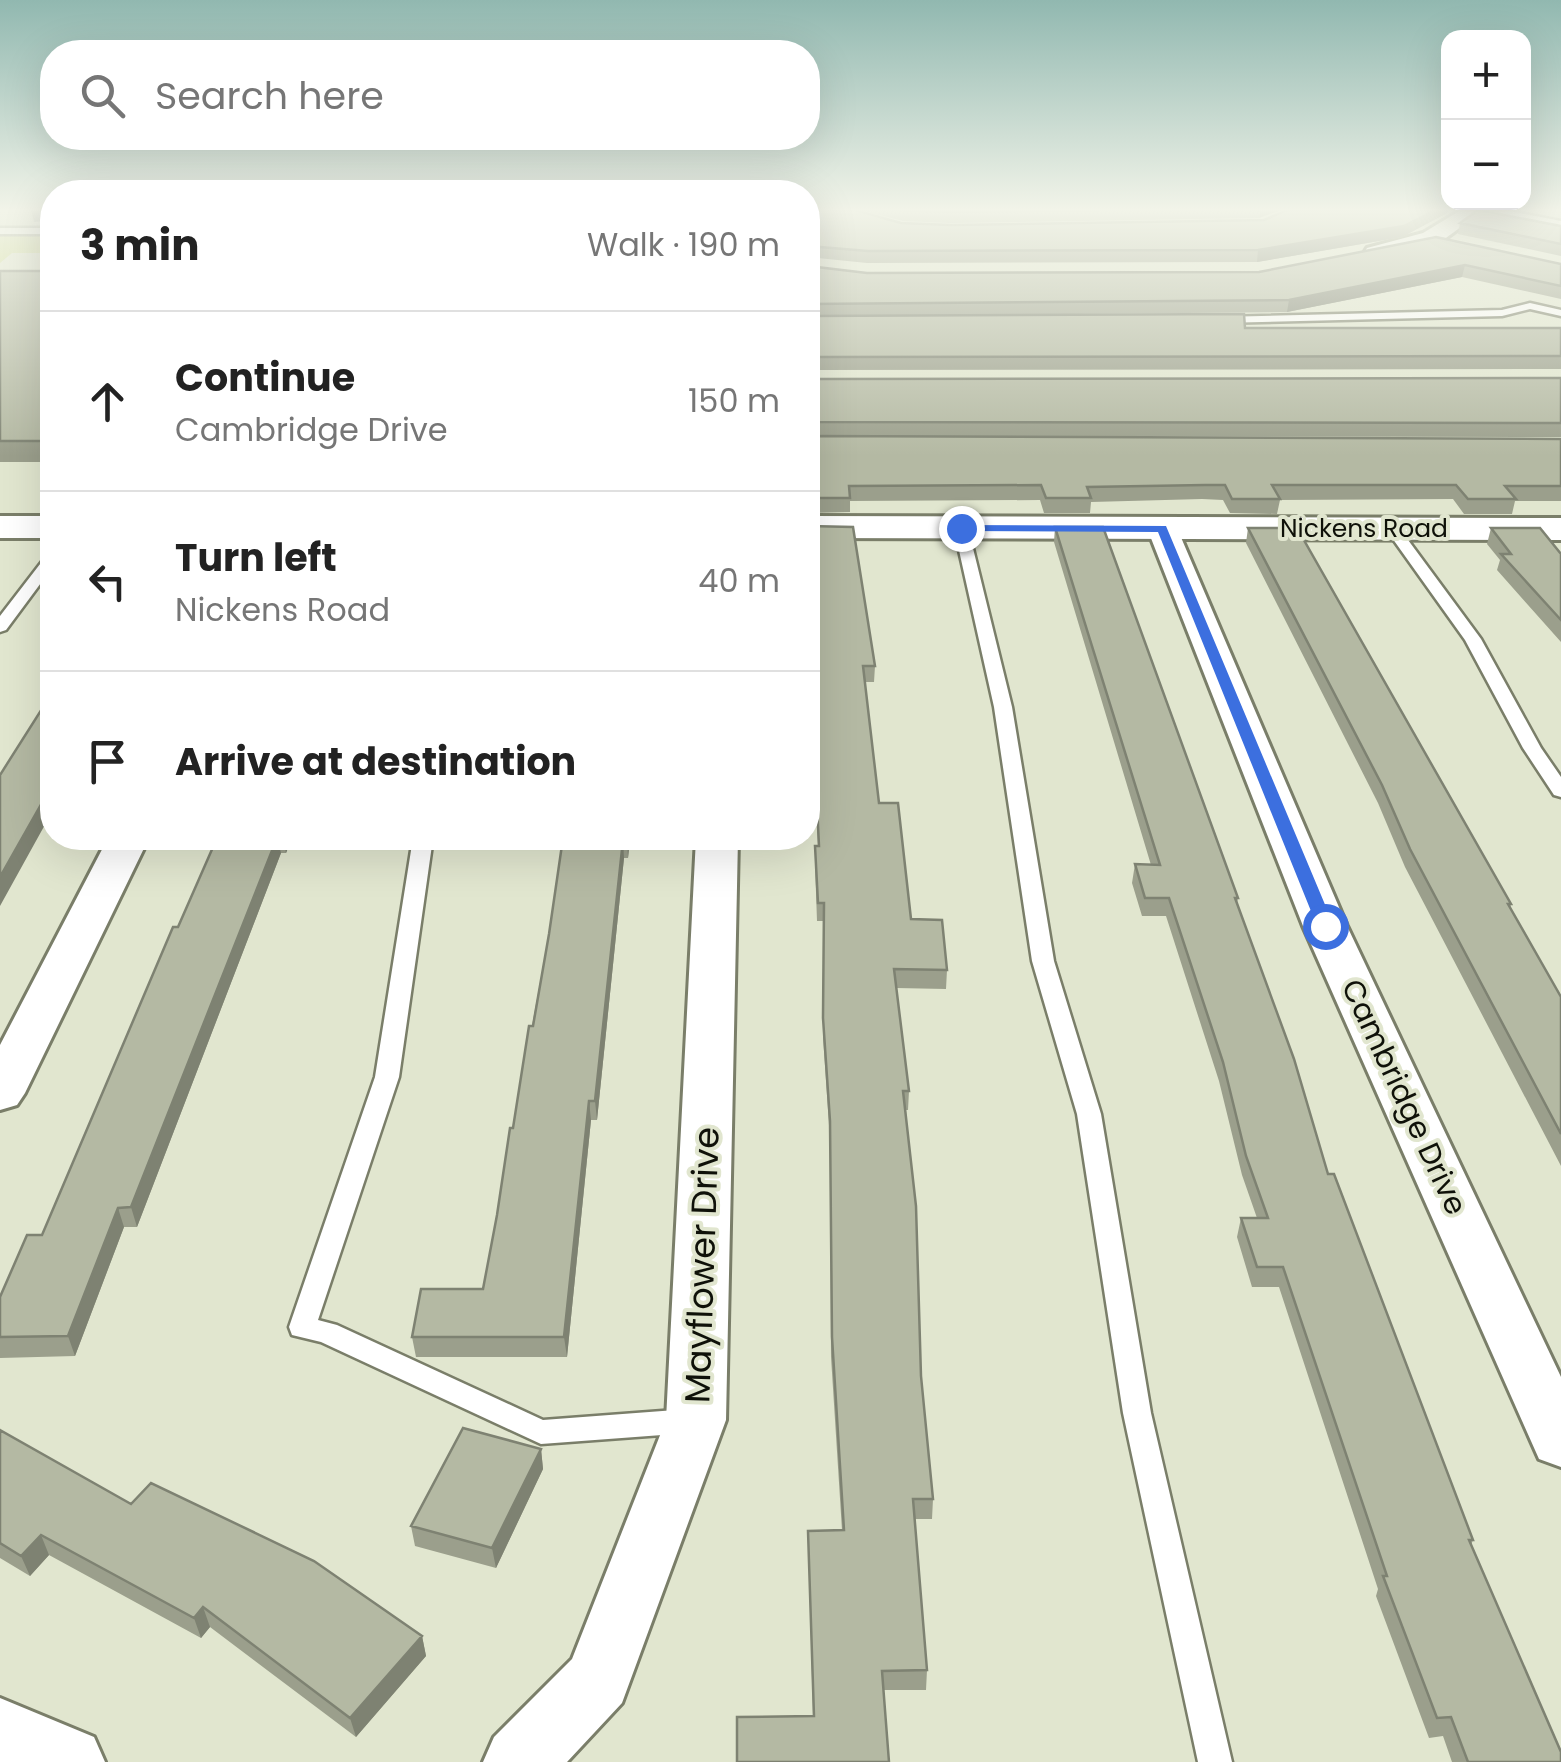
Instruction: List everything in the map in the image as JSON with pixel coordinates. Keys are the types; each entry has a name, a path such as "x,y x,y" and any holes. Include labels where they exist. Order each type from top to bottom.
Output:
{"street":[{"path":"0,527 40,527"},
{"name":"Nickens Road","path":"820,527 1561,528"},
{"name":"Cambridge Drive","path":"1162,528 1325,926 1561,1441"},
{"path":"0,1094 122,850"},
{"name":"Mayflower Drive","path":"519,1762 598,1680 696,1420 717,850"},
{"path":"0,1732 69,1762"}],"lane":[{"path":"1200,321 1502,313 1530,306 1561,313"},
{"path":"961,528 1003,707 1043,961 1089,1114 1137,1413 1215,1762"},
{"path":"1392,528 1473,639 1532,748 1561,791"},
{"path":"0,627 40,574"},
{"path":"422,850 387,1077 302,1328 327,1333 541,1432 696,1420"}],"building":[{"path":"0,292 40,292 40,441 0,441"},
{"path":"820,292 1328,292 1289,300 820,304"},
{"path":"1244,314 1245,328 1561,328 1561,356 820,357 820,316"},
{"path":"1561,378 1561,423 820,422 820,379"},
{"path":"820,436 1561,439 1561,486 1505,486 1516,499 1468,499 1456,485 1272,485 1280,499 1232,499 1225,485 1087,487 1091,498 1046,498 1041,485 849,486 850,498 820,498"},
{"path":"820,526 853,527 875,666 863,666 879,803 898,803 911,919 942,920 947,970 894,969 909,1091 903,1091 916,1206 921,1376 933,1499 913,1499 927,1670 882,1671 889,1762 737,1762 737,1717 814,1716 808,1531 844,1530 832,1337 830,1121 823,1018 824,903 818,903 815,850 820,850"},
{"path":"1055,527 1103,527 1294,1059 1328,1174 1334,1174 1473,1540 1469,1540 1561,1752 1561,1762 1468,1762 1451,1717 1437,1718 1383,1576 1387,1576 1283,1267 1257,1267 1241,1218 1268,1218 1246,1156 1223,1062 1169,898 1145,898 1135,864 1160,865"},
{"path":"1248,528 1297,528 1561,997 1561,1134 1410,849 1382,785"},
{"path":"1491,528 1540,528 1561,554 1561,620 1501,554 1511,554"},
{"path":"40,712 40,806 0,877 0,775"},
{"path":"212,850 272,850 131,1207 118,1208 68,1336 0,1337 0,1297 27,1235 42,1235 173,927 178,927"},
{"path":"561,850 622,850 595,1101 589,1101 564,1337 412,1337 421,1289 483,1289"},
{"path":"463,1428 541,1449 492,1548 411,1526"},
{"path":"0,1430 131,1504 151,1483 314,1561 422,1636 350,1718 203,1607 194,1618 41,1535 21,1556 0,1543"}],"route":[{"path":"961,528 1162,528 1325,926"}]}
